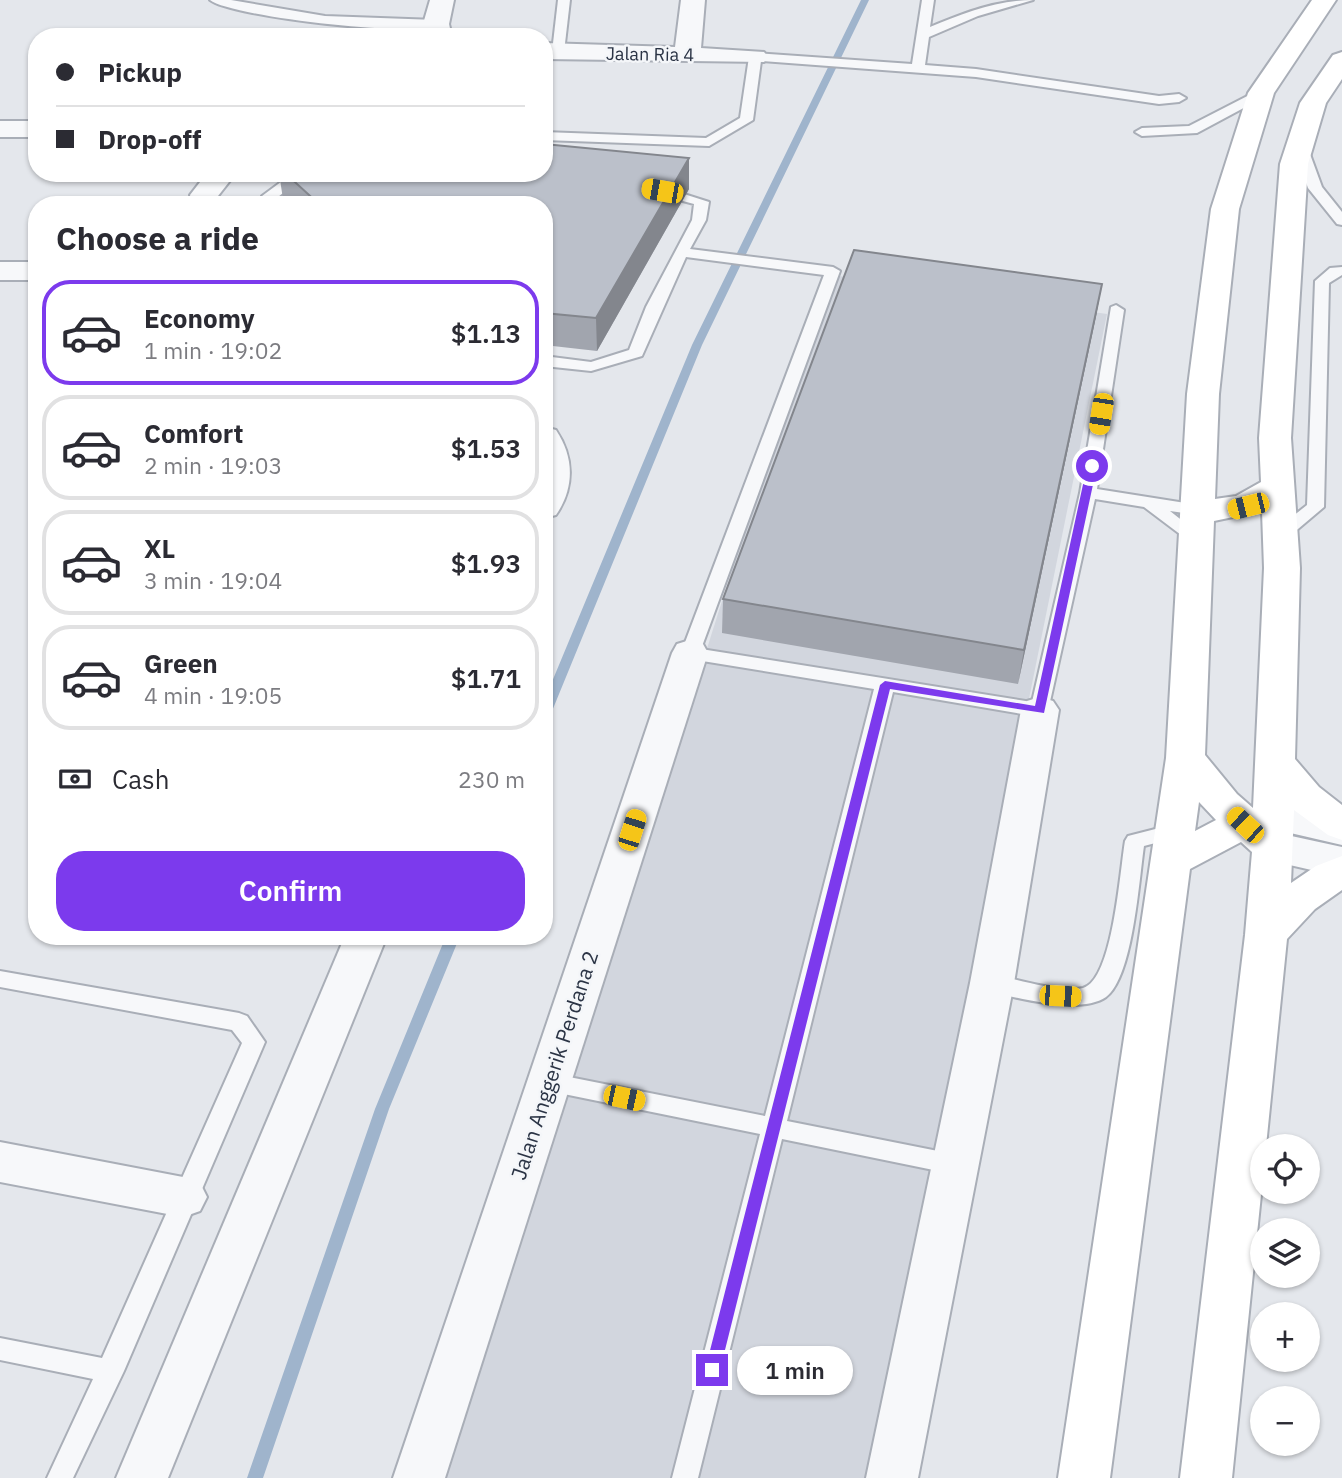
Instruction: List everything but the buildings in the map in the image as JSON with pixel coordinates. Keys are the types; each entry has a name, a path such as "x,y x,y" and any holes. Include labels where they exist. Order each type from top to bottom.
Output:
{"street":[{"path":"687,54 693,0"},
{"path":"1084,1478 1185,758 1203,394 1225,209 1261,93 1324,0"},
{"name":"Jalan Ria 4","path":"553,52 755,58"},
{"path":"1206,1478 1266,935 1264,829 1276,761 1282,568 1275,438 1294,164 1313,103 1342,60"},
{"path":"0,129 28,129"},
{"path":"204,196 215,182"},
{"path":"0,271 28,271"},
{"path":"553,450 553,486"},
{"path":"1197,526 1248,506 1277,486"},
{"name":"Jalan Anggerik Perdana 2","path":"419,1478 690,653"},
{"path":"892,1478 953,1164 992,983 1040,710"},
{"path":"1185,758 1209,790 1264,829 1342,862"},
{"path":"1276,761 1291,786 1342,828"},
{"path":"1173,846 1264,829 1342,828"},
{"path":"1266,935 1290,904 1324,879 1342,871"},
{"path":"142,1478 362,945"},
{"path":"0,1162 183,1197"}],"lane":[{"path":"216,0 313,21 373,25 439,20"},
{"path":"553,44 564,0"},
{"path":"918,67 928,0"},
{"path":"923,35 974,13 1027,0"},
{"path":"553,136 709,142 746,120 755,58 918,67 1160,100 1179,98"},
{"path":"1142,132 1192,130 1261,93"},
{"path":"1300,146 1315,188 1342,221"},
{"path":"271,196 290,182"},
{"path":"553,364 575,369 606,366 636,354 654,307 699,220 702,202 688,195 649,188"},
{"path":"681,252 760,264 833,271 690,653 1040,710 1088,493 1116,310"},
{"path":"1279,536 1315,507 1322,281 1335,271 1342,271"},
{"path":"1088,493 1148,502 1197,526"},
{"path":"1148,502 1197,526"},
{"path":"685,1478 885,685"},
{"path":"992,983 1060,996 1083,997 1100,990 1116,964 1135,841 1173,846"},
{"path":"0,979 239,1022 254,1042 183,1197 111,1371 60,1478"},
{"path":"549,1082 953,1164"},
{"path":"0,1349 111,1371"}],"shaded area":[{"path":"839,276 1107,314 871,1478 445,1478 740,544"}],"waterway":[{"path":"553,694 697,345 865,0"},
{"path":"255,1478 382,1109 449,945"}],"route":[{"path":"712,1370 885,685 1040,710 1092,466"}]}
